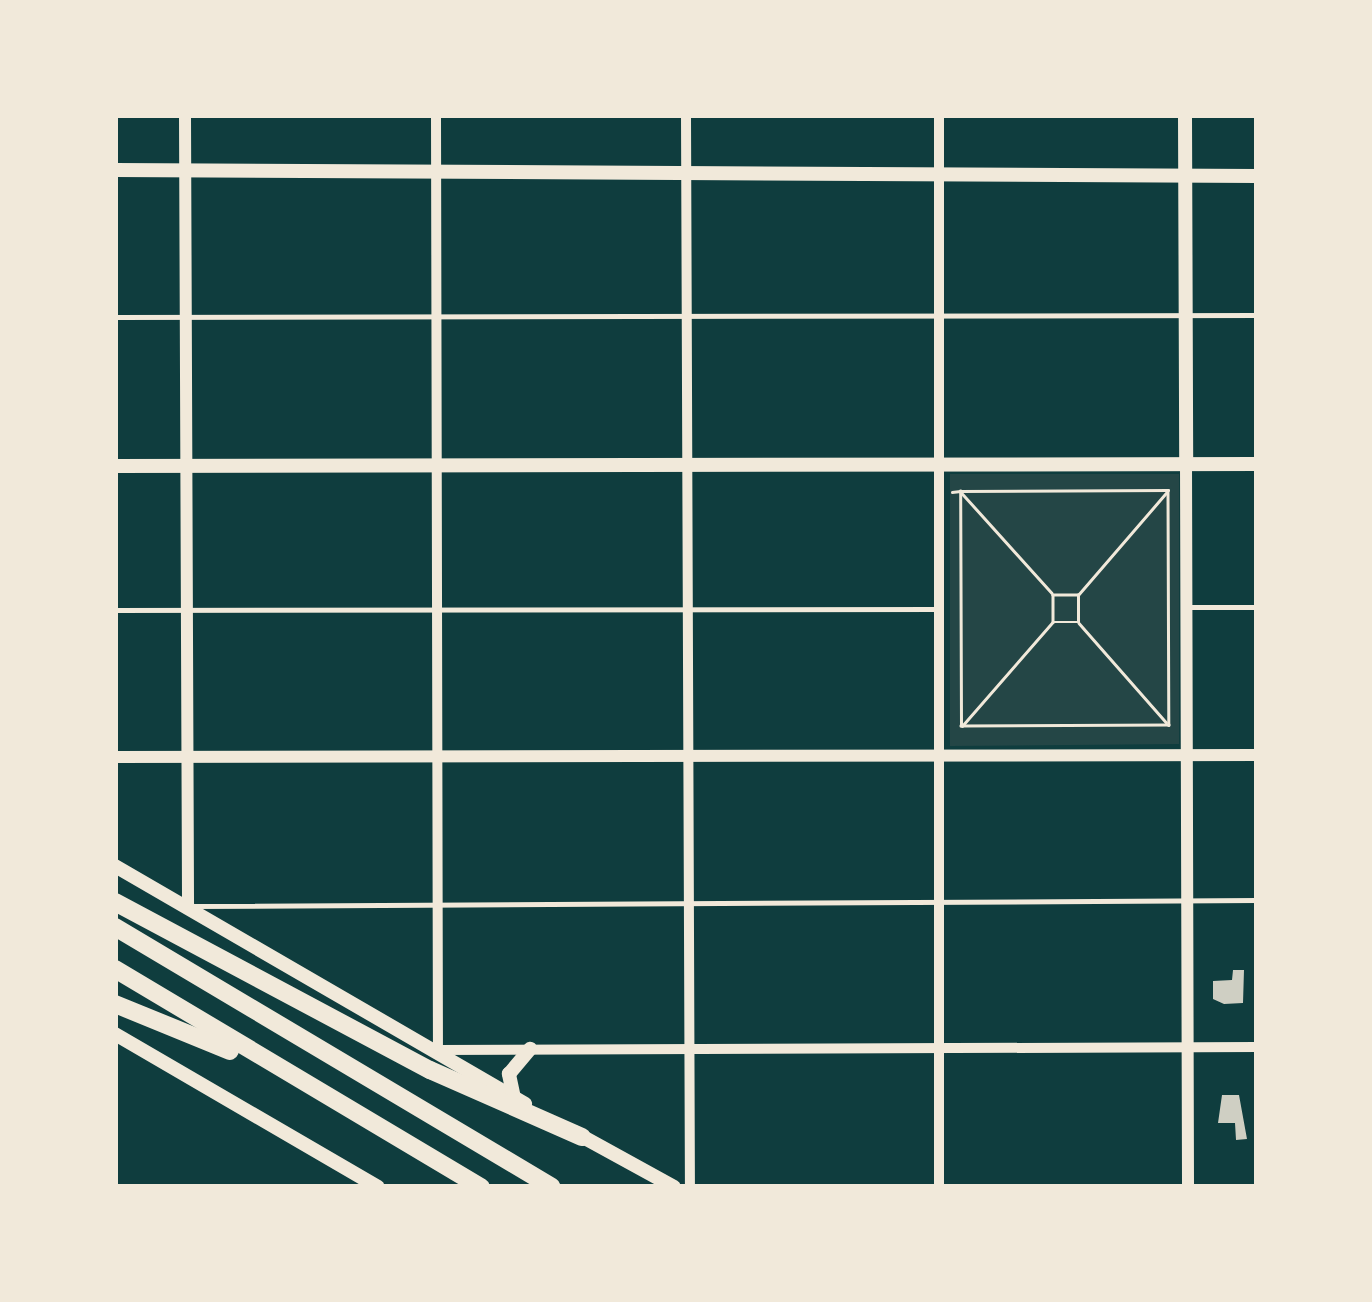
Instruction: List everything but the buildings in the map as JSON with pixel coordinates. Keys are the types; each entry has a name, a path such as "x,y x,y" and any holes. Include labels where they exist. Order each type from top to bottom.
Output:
{"highway":[{"path":"115,902 430,1070 582,1137"},
{"path":"115,927 552,1187"},
{"path":"115,969 279,1072 481,1187"},
{"path":"115,1004 279,1072"}],"main road":[{"path":"1185,115 1186,464"},
{"path":"115,170 1257,176"},
{"path":"115,466 1257,464"},
{"path":"115,866 674,1187"},
{"path":"115,1034 378,1187"},
{"path":"514,1098 509,1074 530,1049"}],"street":[{"path":"185,115 188,906"},
{"path":"436,115 438,1050 1257,1047"},
{"path":"686,115 690,1187"},
{"path":"938,115 939,1187"},
{"path":"1186,464 1188,1187"},
{"path":"115,757 1257,755"}],"lane":[{"path":"115,318 1257,315"},
{"path":"1187,607 1257,607"},
{"path":"115,610 939,609"},
{"path":"188,906 1257,900"}],"path":[{"path":"952,492 1168,490"},
{"path":"1168,490 1078,595 1078,622 1169,725"},
{"path":"1168,490 1169,725"},
{"path":"960,491 1053,594 1053,622 962,726"},
{"path":"960,491 962,726"},
{"path":"1053,594 1078,595"},
{"path":"1053,622 1078,622"},
{"path":"962,726 1169,725"}],"shaded area":[{"path":"950,474 1179,474 1179,744 950,746"}]}
